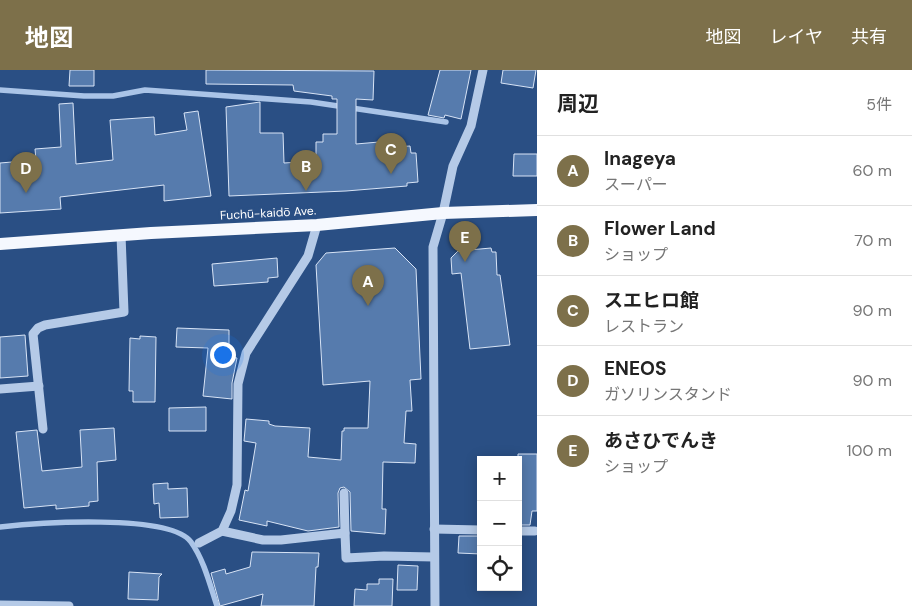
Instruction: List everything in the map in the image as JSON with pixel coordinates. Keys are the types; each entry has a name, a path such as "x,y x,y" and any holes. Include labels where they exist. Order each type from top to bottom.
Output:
{"main road":[{"name":"Fuchū-kaidō Ave.","path":"0,244 121,235 317,225 443,213 537,210"}],"street":[{"path":"435,606 433,247 443,213 453,166 471,126 483,70"},
{"path":"222,531 231,511 236,485 238,384 246,353 308,256 317,225"},
{"path":"43,429 34,334 38,328 124,312 121,235"},
{"path":"0,388 39,386"},
{"path":"344,493 346,558 384,556 434,557"},
{"path":"434,529 477,530"},
{"path":"198,543 222,531 263,540 345,533"},
{"path":"522,531 535,531"},
{"path":"0,605 64,606"}],"building":[{"path":"70,70 94,70 94,86 69,86"},
{"path":"206,70 374,71 373,100 356,99 356,144 379,142 379,148 410,146 411,153 416,153 418,182 407,183 407,186 346,191 229,196 226,107 260,102 260,133 283,133 284,163 316,161 316,142 323,142 323,134 337,134 337,99 332,99 332,96 294,91 293,85 206,84"},
{"path":"440,70 471,70 461,119 445,115 444,118 428,115"},
{"path":"503,70 536,70 533,88 501,83"},
{"path":"73,103 76,164 113,160 110,120 154,117 155,135 187,130 184,113 198,111 211,196 164,201 164,185 60,197 61,209 0,213 0,163 36,160 35,149 61,147 59,104"},
{"path":"514,154 537,154 537,176 513,176"},
{"path":"395,248 416,269 421,379 410,380 412,411 406,411 404,443 416,444 415,463 383,462 382,509 386,509 385,534 351,531 350,492 344,487 340,488 338,493 339,527 308,531 267,521 267,526 239,520 245,490 248,491 256,443 244,441 246,419 269,421 269,424 275,426 310,428 308,457 341,460 342,431 344,431 344,428 368,428 370,381 323,385 316,265 326,253"},
{"path":"491,248 492,252 496,252 497,275 500,275 510,345 470,349 461,273 452,274 451,258 458,251"},
{"path":"277,258 278,277 268,278 268,282 214,286 212,264"},
{"path":"177,328 229,330 229,357 237,358 232,383 232,399 203,396 208,348 176,347"},
{"path":"25,335 28,376 0,378 0,337"},
{"path":"140,336 156,337 155,402 133,402 133,391 129,391 130,338 140,339"},
{"path":"206,407 206,431 169,431 169,408"},
{"path":"114,428 116,460 97,462 98,501 89,502 89,506 56,509 56,505 24,508 16,432 37,430 42,471 82,467 80,430"},
{"path":"518,454 537,454 537,511 532,511 530,525 522,525 522,456 518,456"},
{"path":"168,483 168,489 187,488 188,517 160,518 159,503 154,504 153,484"},
{"path":"459,536 477,536 477,554 458,553"},
{"path":"252,552 319,553 318,567 316,567 314,606 261,606 263,594 220,606 211,573 225,569 226,574 250,567"},
{"path":"398,565 418,566 417,590 397,590"},
{"path":"129,572 162,574 159,577 158,600 128,599"},
{"path":"379,579 393,579 392,606 354,606 355,589 367,590 367,584 379,584"}],"waterway":[{"path":"0,90 84,96 113,96 145,90 311,102 446,122"},
{"path":"0,527 70,522 131,523 178,533 191,542 196,549 217,606"}],"place":[{"name":"スエヒロ館","path":"391,174"},
{"name":"Flower Land","path":"306,191"},
{"name":"ENEOS","path":"26,193"},
{"name":"あさひでんき","path":"465,262"},
{"name":"Inageya","path":"368,306"}]}
